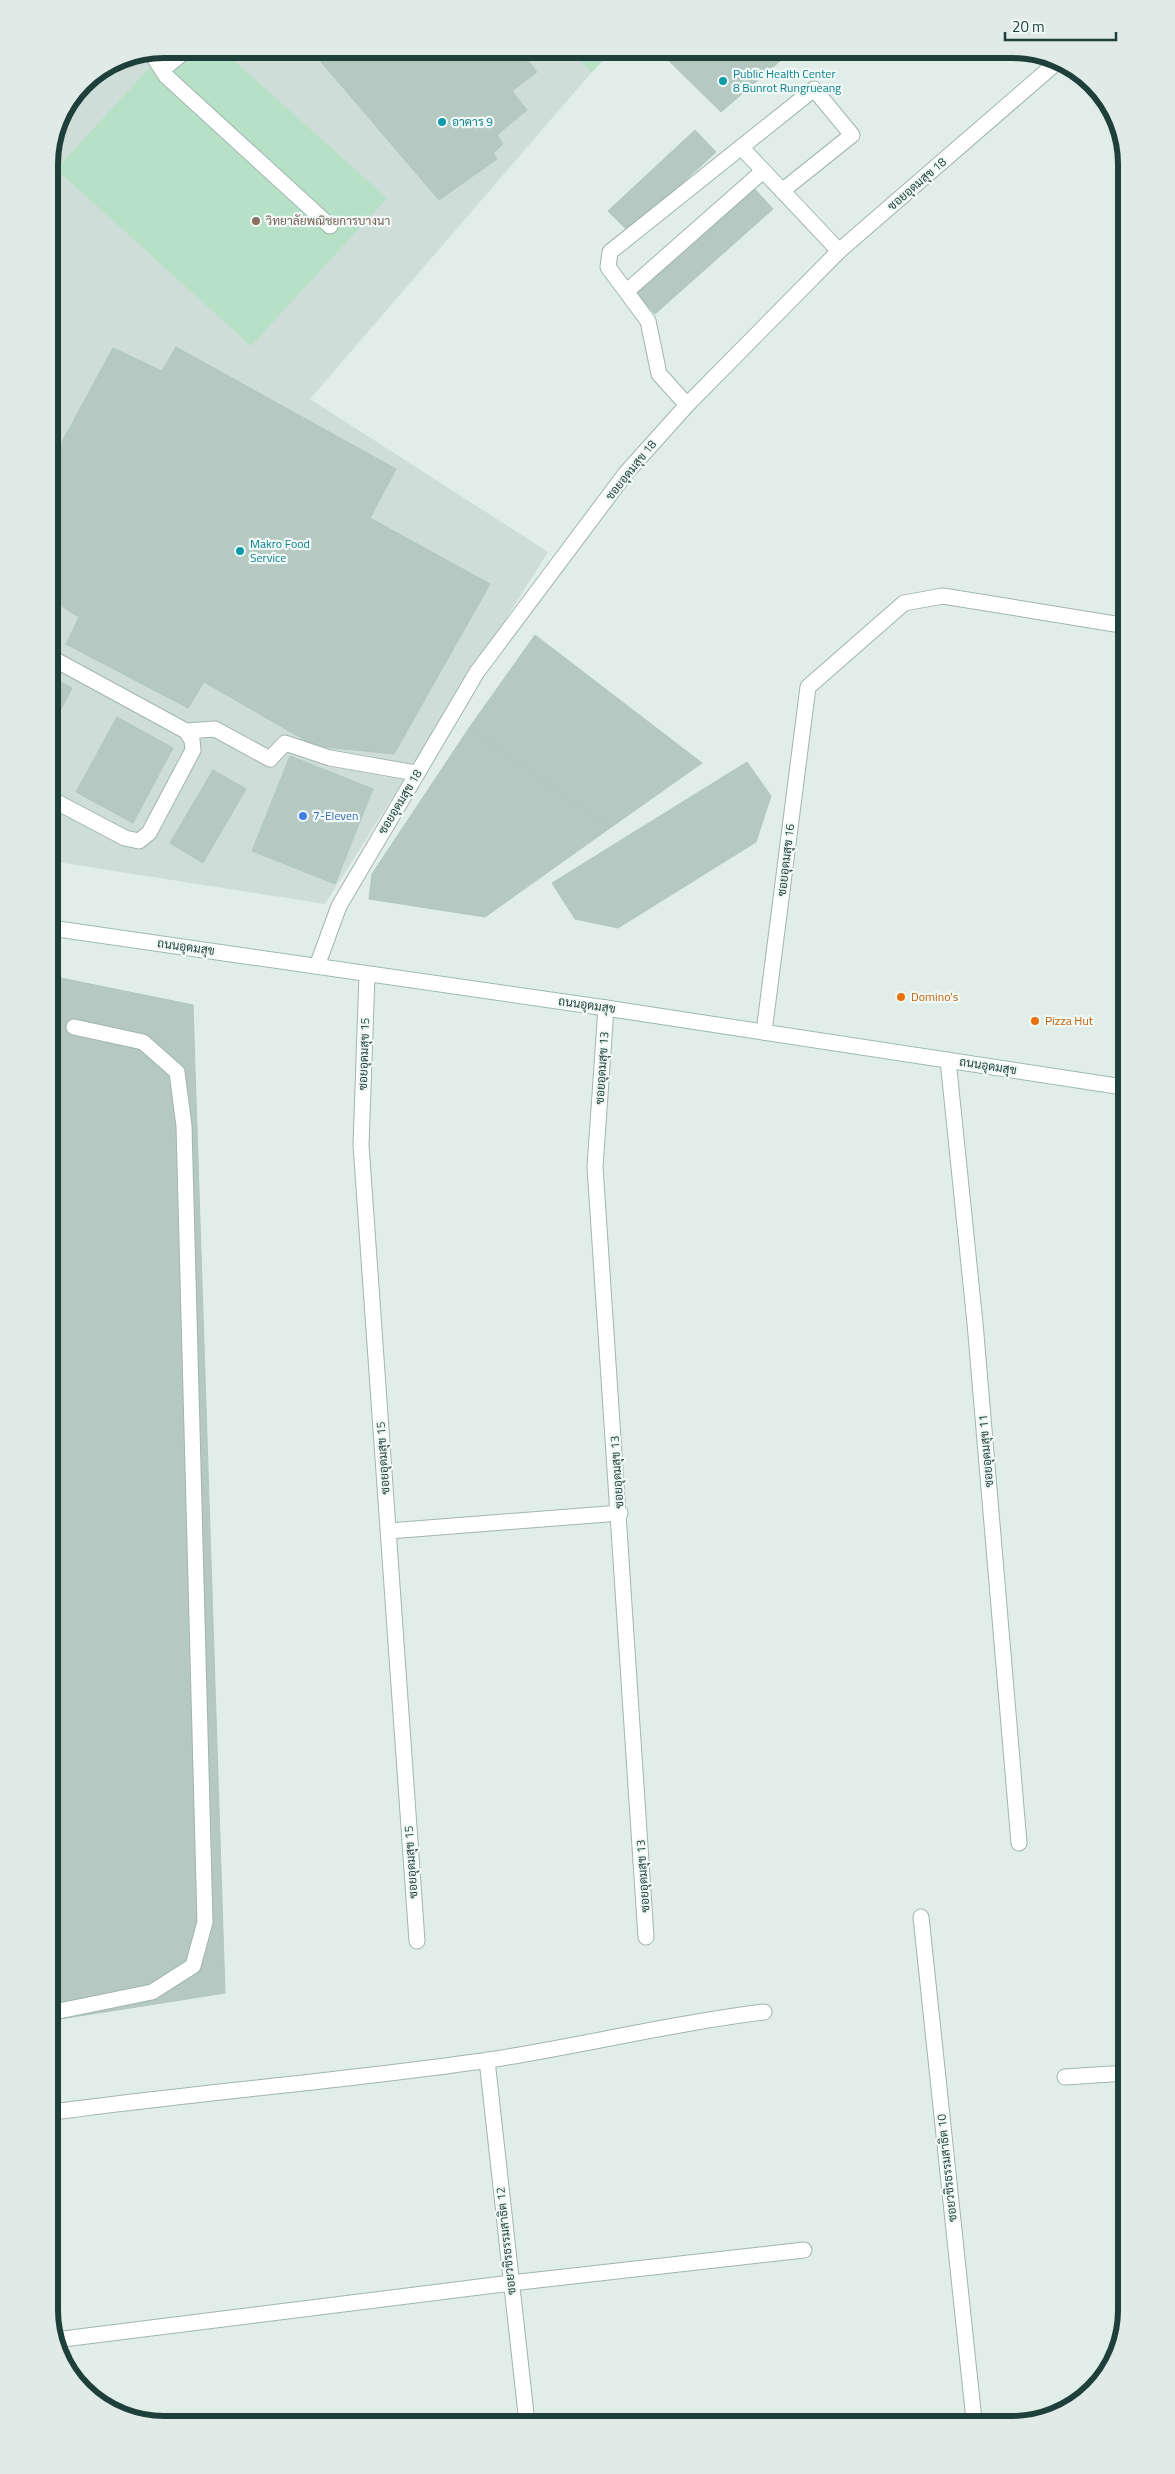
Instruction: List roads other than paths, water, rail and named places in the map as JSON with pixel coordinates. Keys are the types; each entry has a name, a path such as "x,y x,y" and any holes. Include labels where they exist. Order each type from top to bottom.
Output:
{"street":[{"path":"154,58 162,70 330,226"},
{"path":"162,70 177,58"},
{"name":"ซอยอุดมสุข 18","path":"317,966 339,906 477,672 626,473 687,405 839,252 1052,66"},
{"path":"687,405 659,374 648,321 608,267 610,252 814,89 852,135 782,192"},
{"path":"741,147 839,252"},
{"path":"627,291 763,171"},
{"name":"ซอยอุดมสุข 16","path":"764,1032 808,688 904,603 943,596 1118,624"},
{"path":"58,661 186,731 192,740 193,750 149,833 139,841 124,838 58,803"},
{"path":"186,731 215,729 270,758 285,743 330,758 416,773"},
{"name":"ถนนอุดมสุข","path":"58,929 606,1008 1118,1086"},
{"name":"ซอยอุดมสุข 15","path":"367,975 361,1145 417,1941"},
{"name":"ซอยอุดมสุข 13","path":"606,1008 595,1167 620,1513 646,1937"},
{"path":"58,2011 152,1992 193,1966 205,1922 184,1126 178,1072 143,1042 74,1027"},
{"name":"ซอยอุดมสุข 11","path":"948,1060 975,1323 1019,1843"},
{"path":"388,1531 620,1513"},
{"name":"ซอยวชิรธรรมสาธิต 10","path":"921,1917 974,2416"},
{"path":"58,2112 487,2060 594,2043 721,2017 764,2012"},
{"name":"ซอยวชิรธรรมสาธิต 12","path":"487,2060 525,2416"},
{"path":"1065,2077 1118,2074"},
{"path":"61,2339 511,2283 804,2250"}],"place":[{"name":"Public Health Center 8 Bunrot Rungrueang","path":"723,81"},
{"name":"อาคาร 9","path":"442,122"},
{"name":"วิทยาลัยพณิชยการบางนา","path":"256,221"},
{"name":"Makro Food Service","path":"240,551"},
{"name":"7-Eleven","path":"303,816"},
{"name":"Domino's","path":"901,997"},
{"name":"Pizza Hut","path":"1035,1021"}]}
